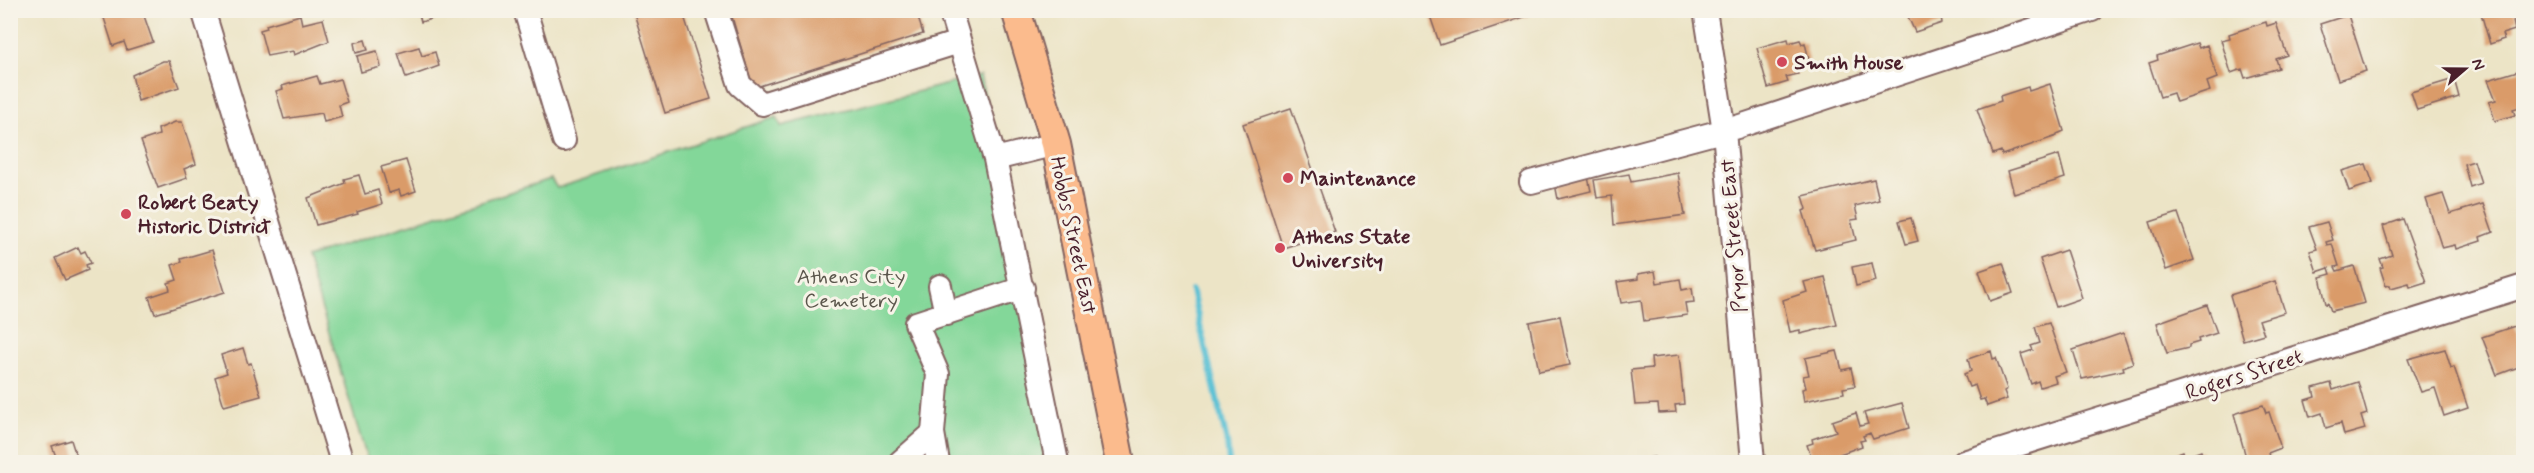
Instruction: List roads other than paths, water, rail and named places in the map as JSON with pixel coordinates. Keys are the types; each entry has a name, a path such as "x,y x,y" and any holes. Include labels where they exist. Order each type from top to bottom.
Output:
{"main road":[{"name":"Hobbs Street East","path":"1016,10 1056,144 1120,462"}],"street":[{"path":"203,10 342,462"},
{"path":"525,10 564,140"},
{"path":"716,10 740,85 762,104 959,42"},
{"path":"950,10 995,159 1057,462"},
{"name":"Pryor Street East","path":"1705,10 1724,130 1753,462"},
{"path":"1531,182 1724,130 2092,10"},
{"path":"995,159 1056,144"},
{"path":"940,286 946,314"},
{"name":"Rogers Street","path":"1964,462 2523,286"},
{"path":"938,462 933,434 938,374 916,323 1023,288"},
{"path":"900,462 933,434"}],"waterway":[{"path":"1192,291 1227,442 1229,462"}],"place":[{"name":"Smith House","path":"1782,62"},
{"name":"Maintenance","path":"1288,178"},
{"name":"Robert Beaty Historic District","path":"126,214"},
{"name":"Athens State University","path":"1280,248"}],"park label":[{"name":"Athens City Cemetery","path":"851,288"}]}
